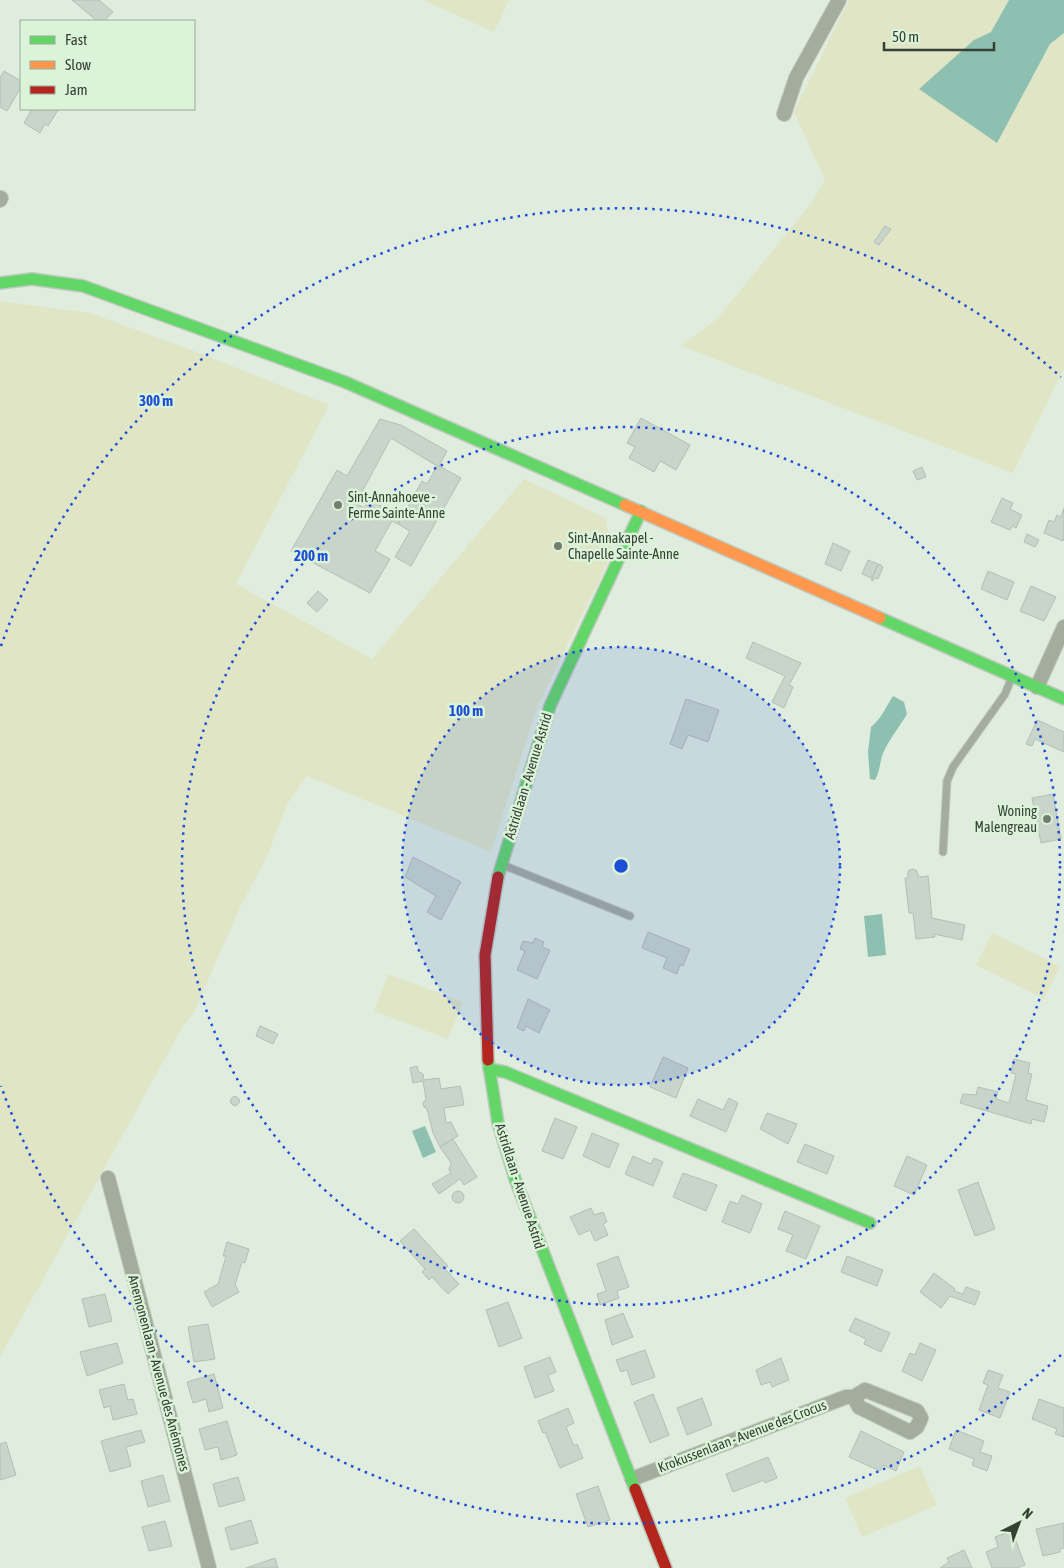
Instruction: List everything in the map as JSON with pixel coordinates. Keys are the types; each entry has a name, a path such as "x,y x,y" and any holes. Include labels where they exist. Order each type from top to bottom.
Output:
{"street":[{"path":"784,114 796,78 839,0"},
{"path":"0,283 32,279 59,281 84,286 345,382 1064,699"},
{"name":"Astridlaan - Avenue Astrid","path":"641,511 550,706 502,864 485,955 486,1030 489,1069 498,1123 527,1214 666,1568"},
{"path":"1037,687 1064,627"},
{"path":"489,1069 505,1072 870,1223"},
{"name":"Anemonenlaan - Avenue des Anémones","path":"108,1178 209,1568"},
{"name":"Krokussenlaan - Avenue des Crocus","path":"632,1479 834,1400 854,1396"}],"lane":[{"path":"943,852 947,781 952,767 1005,694 1013,676"},
{"path":"502,864 630,916"}],"green space":[{"path":"423,0 509,0 494,32"},
{"path":"849,0 1009,0 991,32 974,40 997,143 1050,44 1064,33 1064,368 1013,473 681,346 718,318 812,202 825,180 794,112"},
{"path":"0,301 90,313 194,351 329,405 236,584 372,659 524,479 606,518 612,554 537,707 491,852 307,776 288,803 266,859 242,903 193,1014 183,1026 0,1357"},
{"path":"992,933 1060,966 1044,999 976,965"},
{"path":"388,974 463,1002 448,1039 374,1011"},
{"path":"920,1466 937,1505 862,1537 845,1498"}],"water":[{"path":"1009,0 1064,0 1064,33 1050,44 997,143 919,89 974,40 991,32"},
{"path":"893,696 904,702 907,714 885,749 875,780 870,779 868,752 871,727 881,716"},
{"path":"882,914 886,955 868,957 864,916"},
{"path":"425,1126 436,1152 423,1158 412,1131"}],"building":[{"path":"72,0 99,0 113,12 105,20 96,20"},
{"path":"4,71 20,80 20,89 7,111 0,107 0,78"},
{"path":"31,110 58,110 48,126 45,124 40,133 24,123"},
{"path":"885,226 891,229 879,245 874,242"},
{"path":"641,418 690,445 676,470 660,461 654,472 629,458 635,447 627,443"},
{"name":"Sint-Annahoeve - Ferme Sainte-Anne","path":"380,419 401,425 447,451 439,466 461,478 411,566 395,557 410,531 392,521 375,551 390,559 370,593 291,551 337,470 347,476","holes":["391,438 437,466 427,484 422,481 398,524 401,517 369,499 364,508 356,503"]},
{"path":"922,467 926,477 917,480 913,471"},
{"path":"1002,498 1013,503 1010,509 1022,515 1016,528 1012,526 1010,530 991,522"},
{"path":"1064,508 1063,541 1044,533 1049,520 1054,522 1057,515 1061,517"},
{"path":"1027,534 1039,540 1035,547 1024,542"},
{"path":"833,543 850,551 841,571 825,564"},
{"path":"868,560 878,564 872,578 862,574"},
{"path":"880,564 883,567 878,579 874,578 873,581 871,580"},
{"path":"988,571 1014,582 1007,600 981,589"},
{"path":"1031,586 1056,597 1044,621 1020,611"},
{"path":"318,591 328,600 317,612 307,603"},
{"path":"753,642 801,663 789,685 793,687 784,708 772,702 785,676 746,658"},
{"path":"686,699 719,710 708,742 688,735 682,749 670,744"},
{"path":"1037,720 1064,732 1064,752 1035,739 1032,746 1026,744"},
{"name":"Woning Malengreau","path":"1053,794 1061,839 1041,843 1032,798"},
{"path":"413,857 461,882 441,920 427,912 436,896 405,877"},
{"path":"916,870 919,877 928,876 932,918 965,925 962,940 934,934 935,937 916,939 913,913 909,913 905,878 908,878 908,871"},
{"path":"648,932 690,949 683,966 680,965 677,974 663,968 667,958 642,948"},
{"path":"535,938 544,942 542,947 550,950 537,979 517,970 525,951 520,949 523,941 533,943"},
{"path":"528,999 550,1010 539,1033 526,1026 524,1031 517,1028"},
{"path":"260,1026 278,1034 273,1044 256,1036"},
{"path":"663,1057 688,1068 676,1098 650,1087"},
{"path":"1014,1059 1030,1063 1028,1073 1032,1074 1026,1100 1048,1106 1044,1122 1032,1119 1031,1124 960,1103 963,1094 976,1095 978,1087 998,1092 996,1099 1009,1103 1016,1074 1011,1073"},
{"path":"417,1066 418,1071 423,1074 424,1080 439,1078 441,1089 460,1086 461,1089 464,1105 444,1108 446,1123 451,1122 458,1136 440,1147 433,1133 427,1109 424,1107 423,1103 426,1099 423,1081 413,1083 410,1068"},
{"path":"235,1096 240,1101 235,1106 230,1101"},
{"path":"729,1098 738,1103 726,1132 690,1116 698,1099 723,1110"},
{"path":"767,1113 797,1124 788,1144 760,1129"},
{"path":"555,1118 577,1127 563,1159 542,1151"},
{"path":"592,1133 619,1144 609,1168 583,1156"},
{"path":"453,1139 477,1177 464,1185 460,1179 439,1194 432,1184 451,1173 449,1170 451,1163 440,1147"},
{"path":"805,1144 834,1156 827,1174 797,1162"},
{"path":"633,1156 651,1164 654,1158 663,1162 653,1186 625,1174"},
{"path":"907,1156 927,1165 914,1195 894,1186"},
{"path":"683,1173 717,1185 706,1211 673,1197"},
{"path":"978,1182 995,1229 975,1236 958,1190"},
{"path":"458,1191 464,1197 458,1203 452,1197"},
{"path":"742,1195 762,1204 750,1233 722,1222 730,1201 738,1204"},
{"path":"591,1208 594,1215 603,1212 607,1222 603,1224 608,1235 595,1241 590,1230 579,1235 570,1217"},
{"path":"785,1211 820,1226 806,1259 786,1251 793,1235 778,1229"},
{"path":"414,1229 448,1266 445,1269 459,1284 448,1294 432,1277 429,1280 422,1272 425,1269 400,1241"},
{"path":"227,1242 249,1249 245,1263 242,1262 235,1285 239,1292 212,1307 204,1292 218,1284 226,1256 223,1256"},
{"path":"618,1256 629,1287 617,1291 619,1298 600,1305 597,1294 606,1291 597,1264"},
{"path":"847,1256 883,1270 877,1286 841,1272"},
{"path":"934,1273 955,1289 954,1291 963,1294 966,1287 980,1292 975,1305 950,1296 941,1308 920,1292"},
{"path":"105,1294 112,1321 89,1327 82,1299"},
{"path":"508,1302 522,1338 499,1347 486,1310"},
{"path":"623,1313 633,1337 612,1345 605,1320"},
{"path":"855,1318 890,1333 881,1352 864,1344 866,1339 849,1331"},
{"path":"208,1324 215,1359 194,1362 188,1327"},
{"path":"117,1343 123,1363 87,1376 80,1352"},
{"path":"920,1343 936,1350 922,1381 902,1371 910,1353 915,1355"},
{"path":"645,1350 655,1377 632,1385 627,1370 621,1372 616,1360"},
{"path":"550,1357 556,1372 548,1375 554,1391 535,1398 524,1367"},
{"path":"781,1358 789,1380 772,1387 770,1382 761,1385 756,1370"},
{"path":"988,1370 1003,1375 998,1388 1010,1392 1000,1418 979,1410 988,1385 983,1383"},
{"path":"214,1374 223,1408 209,1412 206,1399 193,1403 187,1382"},
{"path":"124,1384 128,1400 133,1399 137,1414 113,1420 110,1406 104,1408 99,1390"},
{"path":"653,1394 669,1435 650,1443 634,1402"},
{"path":"702,1398 712,1425 687,1435 677,1408"},
{"path":"1039,1399 1064,1408 1064,1437 1055,1434 1057,1429 1032,1419"},
{"path":"568,1408 574,1423 566,1427 574,1446 577,1444 583,1458 560,1468 545,1432 543,1433 538,1421"},
{"path":"227,1421 237,1455 221,1460 218,1447 205,1450 199,1429"},
{"path":"141,1430 145,1442 126,1447 131,1466 110,1472 101,1441"},
{"path":"956,1430 984,1441 980,1452 992,1456 987,1471 972,1465 974,1459 949,1449"},
{"path":"861,1431 904,1452 896,1471 883,1465 880,1471 849,1457"},
{"path":"6,1442 16,1475 0,1480 0,1444"},
{"path":"768,1457 777,1478 765,1483 764,1480 733,1492 726,1474"},
{"path":"163,1475 170,1501 148,1507 141,1481"},
{"path":"238,1477 245,1500 219,1507 213,1484"},
{"path":"598,1486 610,1520 588,1527 576,1494"},
{"path":"251,1520 258,1543 231,1550 225,1528"},
{"path":"165,1521 172,1546 149,1551 142,1527"},
{"path":"1064,1523 1064,1548 1060,1549 1060,1552 1043,1556 1036,1529"},
{"path":"1012,1531 1025,1565 1017,1568 992,1568 986,1552 998,1547 995,1537"},
{"path":"964,1550 972,1568 940,1568 949,1562 947,1558"},
{"path":"275,1558 278,1568 246,1568"}],"traffic: fast":[{"path":"0,283 32,279 83,286 345,382 625,505"},
{"path":"498,877 550,706 641,511"},
{"path":"880,618 1064,699"},
{"path":"488,1060 498,1123 515,1179 635,1489"},
{"path":"489,1069 505,1072 870,1223"}],"traffic: slow":[{"path":"625,505 880,618"}],"traffic: jam":[{"path":"488,1060 485,955 498,877"},
{"path":"635,1489 666,1568"}],"place":[{"name":"Sint-Annahoeve - Ferme Sainte-Anne","path":"338,505"},
{"name":"Sint-Annakapel - Chapelle Sainte-Anne","path":"558,546"},
{"name":"Woning Malengreau","path":"1047,819"}]}
